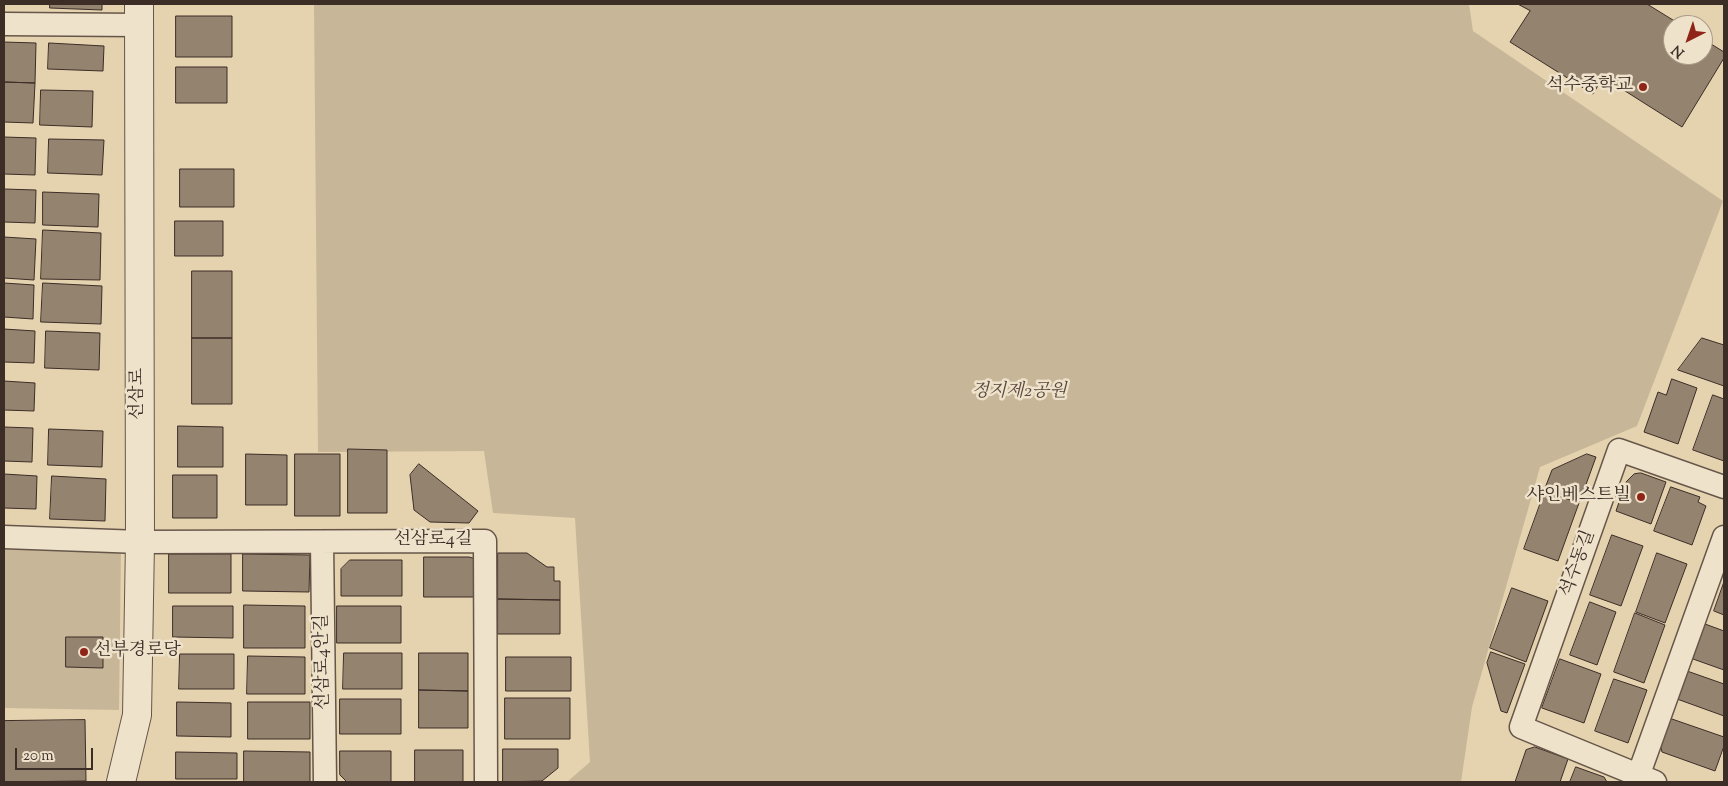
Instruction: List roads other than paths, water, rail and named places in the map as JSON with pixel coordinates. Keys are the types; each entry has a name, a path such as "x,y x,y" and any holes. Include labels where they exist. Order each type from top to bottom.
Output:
{"street":[{"path":"4,24 139,14"},
{"name":"선삼로","path":"121,782 138,715 140,542 139,14"},
{"name":"석수동길","path":"1643,780 1521,726 1620,450 1724,487"},
{"name":"선삼로4길","path":"4,537 140,542 485,541 486,782"},
{"path":"1643,780 1724,537"},
{"name":"선삼로4안길","path":"322,542 325,782"}],"place":[{"name":"석수중학교","path":"1643,87"},
{"name":"샤인베스트빌","path":"1641,497"},
{"name":"선부경로당","path":"84,652"}],"park label":[{"name":"정지제2공원","path":"1019,393"}]}
